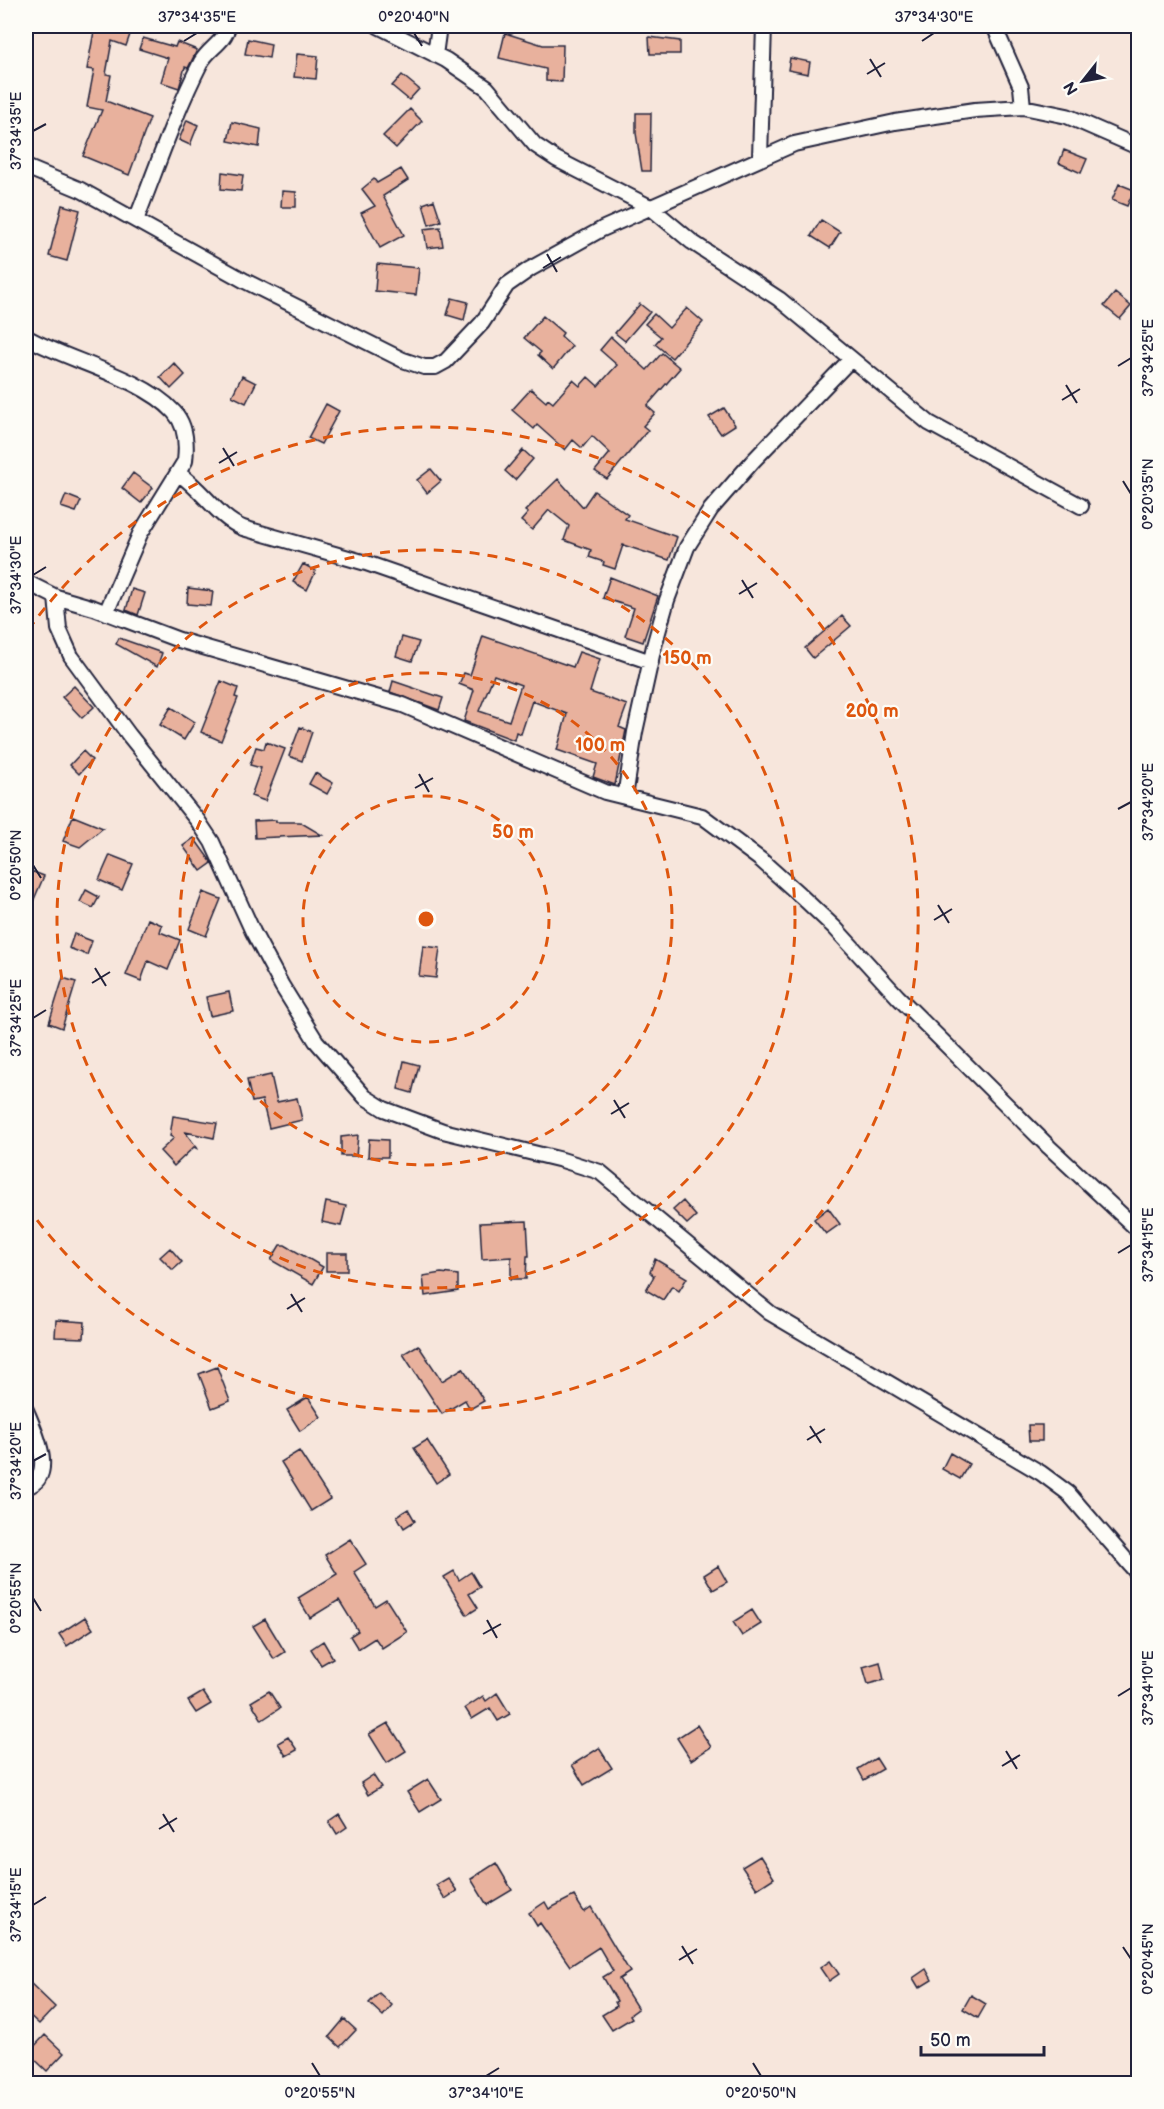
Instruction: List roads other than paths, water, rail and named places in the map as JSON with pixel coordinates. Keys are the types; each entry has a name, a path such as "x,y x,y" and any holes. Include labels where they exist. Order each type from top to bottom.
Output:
{"street":[{"path":"136,220 162,147 192,81 206,54 224,38 228,26"},
{"path":"378,26 435,55 487,88 535,145 556,159 650,207 692,242 779,299 929,423 1081,507"},
{"path":"435,55 438,26"},
{"path":"760,157 764,26"},
{"path":"994,26 1018,80 1023,107"},
{"path":"26,167 60,179 245,281 403,360 424,367 435,367 446,361 465,344 482,323 499,295 518,277 573,244 760,157 794,144 853,129 975,110 1023,107 1067,117 1138,147"},
{"path":"26,337 127,382 175,413 182,424 186,461 140,534 106,613"},
{"path":"625,797 635,732 651,662 679,563 711,509 784,426 851,359"},
{"path":"179,474 201,491 230,522 243,528 366,564 651,662"},
{"path":"26,582 56,597 179,640 403,705 605,792 702,816 761,860 835,928 897,997 1049,1147 1138,1230"},
{"path":"56,597 58,629 71,656 129,735 198,821 212,842 253,932 282,986 316,1041 365,1097 384,1110 443,1131 562,1160 600,1172 770,1313 1041,1473 1068,1493 1138,1574"},
{"path":"26,1410 39,1446 42,1467 36,1481 26,1487"}]}
